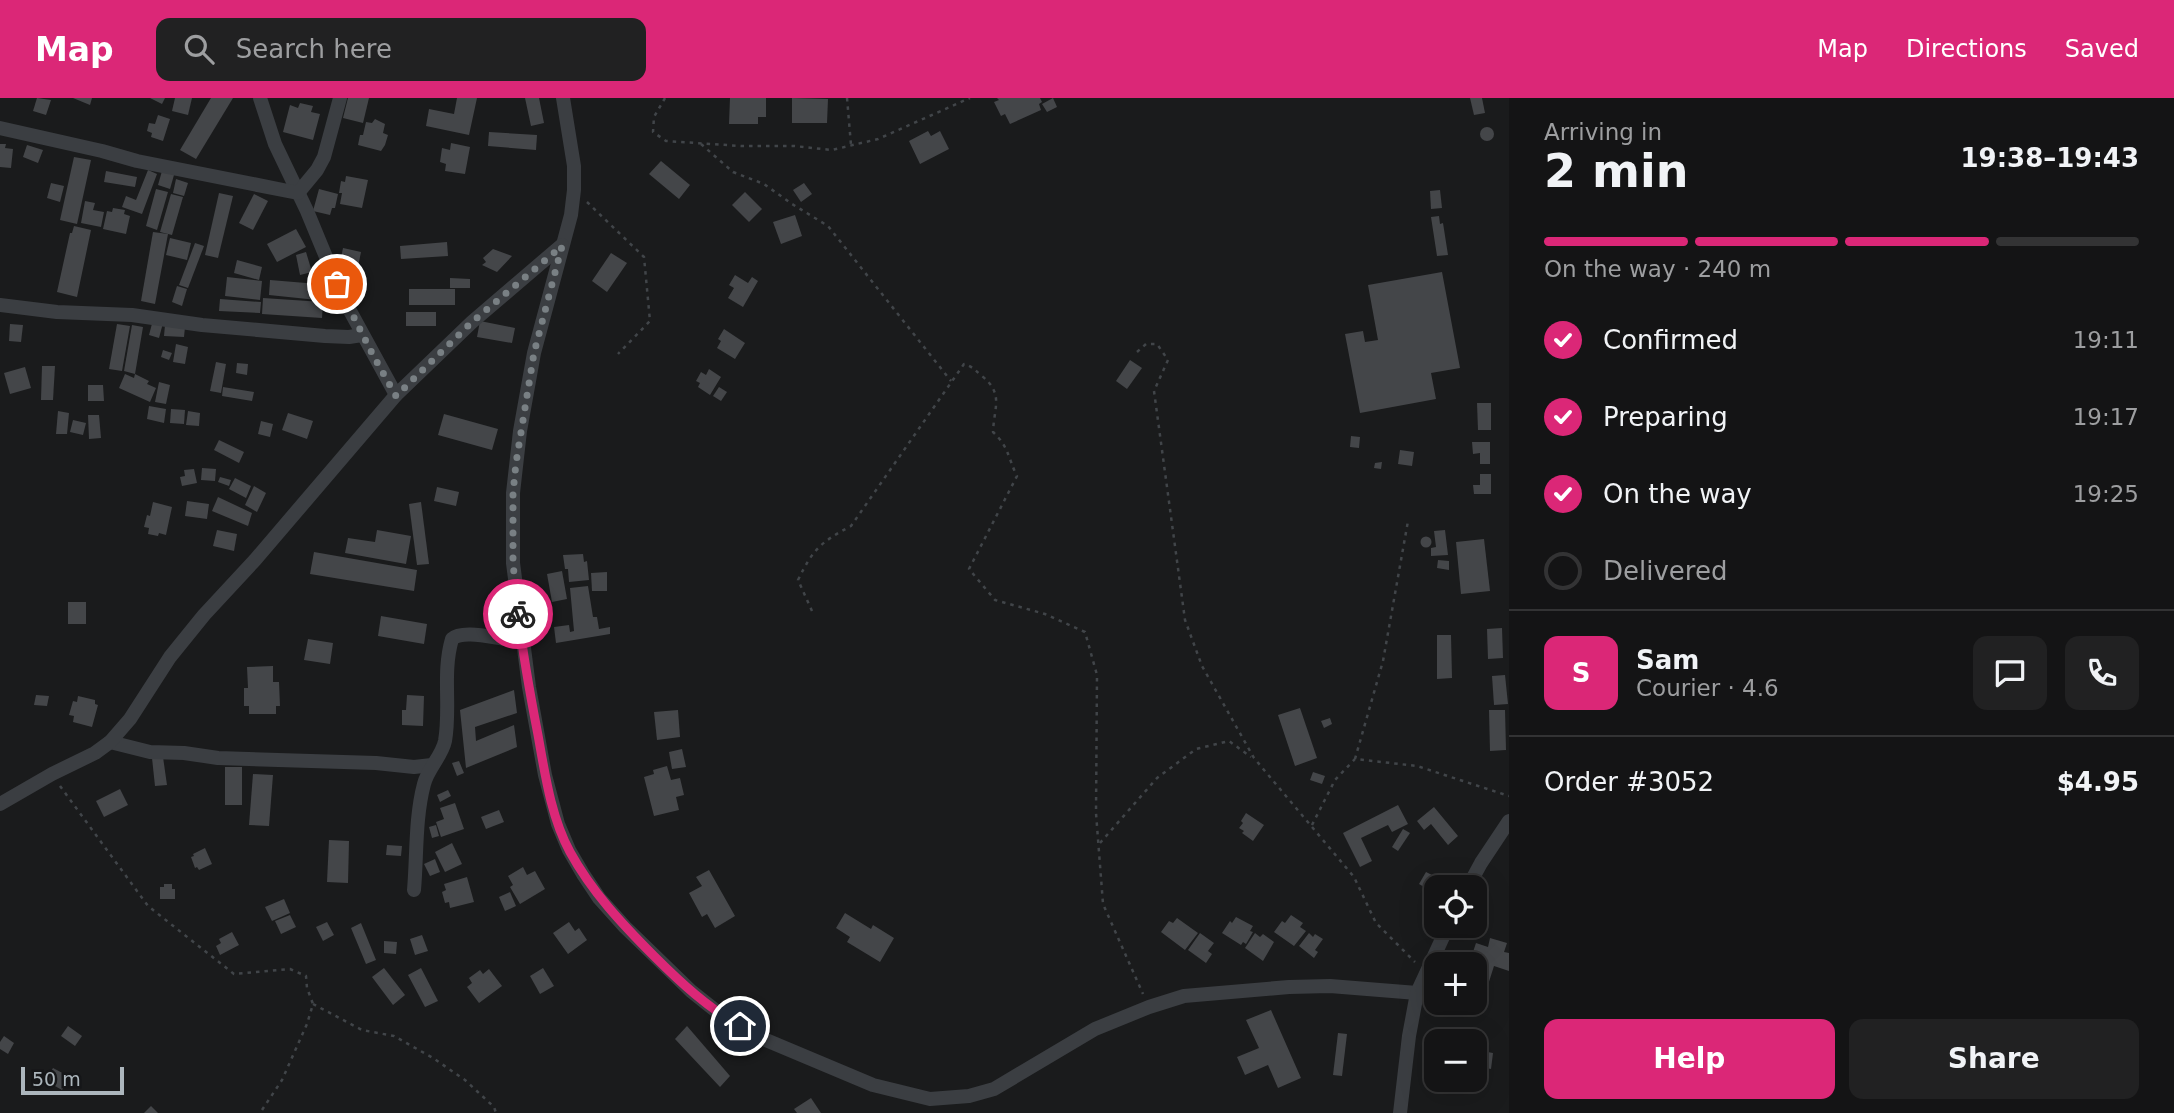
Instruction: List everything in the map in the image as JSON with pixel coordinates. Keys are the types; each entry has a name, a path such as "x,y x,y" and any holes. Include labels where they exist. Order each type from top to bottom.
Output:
{"street":[{"path":"260,98 275,144 343,298 396,396"},
{"path":"298,193 324,157 340,98"},
{"path":"563,98 574,166 574,190 571,215 534,353 520,431 513,493 513,563 521,640 545,775 558,824 569,850 599,898 625,927 691,991 735,1024 794,1053 873,1086 930,1099 969,1097 994,1089 1095,1030 1149,1007 1184,996 1330,986 1417,993"},
{"path":"0,128 137,161 298,193"},
{"path":"0,804 110,742 126,725 170,657 204,615 238,580 396,396 472,322 562,246"},
{"path":"0,305 57,312 132,315 202,325 325,336 362,335"},
{"path":"414,890 423,788 444,743 447,724 446,675 452,639 461,634 506,641 521,640"},
{"path":"110,742 150,752 218,758 432,765"},
{"path":"1474,875 1509,821"},
{"path":"1399,1113 1409,1036 1417,993 1424,977"}],"path":[{"path":"665,98 654,117 653,132 666,141 832,150 878,139 970,98"},
{"path":"847,98 851,145"},
{"path":"700,144 733,172 764,184 828,226 951,381"},
{"path":"574,190 644,257 650,321 618,354"},
{"path":"1137,352 1146,344 1157,344 1168,360 1154,391 1185,620 1202,666 1254,758 1354,877 1376,923 1424,970"},
{"path":"812,611 798,580 810,557 827,539 851,526 951,381 964,364 970,366 997,394 993,432 1009,452 1017,476 969,569 995,600 1045,614 1085,632 1097,675 1096,813 1102,904 1149,1007"},
{"path":"1312,826 1335,780 1355,760 1383,661 1408,520"},
{"path":"1098,845 1157,778 1196,749 1229,741 1254,758"},
{"path":"1355,760 1417,766 1509,796"},
{"path":"52,774 148,906 234,974 290,969 306,975 313,1004 307,1024 282,1080 260,1113"},
{"path":"313,1004 362,1030 394,1036 433,1058 466,1080 494,1107 496,1113"}],"building":[{"path":"37,98 51,100 46,115 33,111"},
{"path":"73,98 92,98 90,105"},
{"path":"150,98 165,98 162,104"},
{"path":"175,98 192,98 188,115 172,111"},
{"path":"211,98 233,98 196,159 180,150"},
{"path":"348,98 369,98 363,123 343,118"},
{"path":"457,98 477,98 469,135 426,126 429,109 454,114"},
{"path":"525,98 539,98 544,123 531,126"},
{"path":"730,98 766,98 766,117 758,117 758,124 729,124"},
{"path":"792,98 828,99 827,123 792,123"},
{"path":"997,98 1040,98 1041,110 1010,124 1005,114 1001,116 994,102 999,100"},
{"path":"1053,98 1057,107 1047,112 1042,104"},
{"path":"1470,98 1482,98 1485,113 1474,115"},
{"path":"300,103 313,106 311,112 320,114 313,140 283,132 290,105 298,108"},
{"path":"158,115 170,119 163,141 151,137 152,133 147,131 149,123 155,124"},
{"path":"375,119 385,124 383,133 388,135 381,151 358,145 366,122 372,123"},
{"path":"1487,127 1492,129 1492,139 1487,141 1482,139 1480,134 1482,129"},
{"path":"928,131 931,136 940,131 949,149 920,164 909,141"},
{"path":"489,132 537,135 536,150 488,146"},
{"path":"451,143 470,147 465,174 445,171 446,164 440,162 442,148 450,150"},
{"path":"0,144 6,144 5,148 13,149 11,168 0,167"},
{"path":"27,145 43,150 38,163 23,157"},
{"path":"74,157 91,160 77,224 60,220"},
{"path":"661,161 690,185 679,199 649,174"},
{"path":"148,170 157,174 142,214 122,207 126,196 136,200"},
{"path":"106,171 137,177 135,187 104,182"},
{"path":"162,171 174,175 170,189 158,185"},
{"path":"346,176 368,180 362,208 340,204 341,181 345,182"},
{"path":"176,179 188,183 184,196 173,193"},
{"path":"51,183 64,186 60,202 47,198"},
{"path":"804,183 812,194 801,202 793,190"},
{"path":"156,189 168,192 157,230 146,226"},
{"path":"319,189 338,194 335,208 332,208 330,215 313,211"},
{"path":"1440,190 1442,208 1431,209 1430,191"},
{"path":"745,192 762,209 749,222 732,205"},
{"path":"219,193 233,196 218,258 205,255"},
{"path":"171,194 183,197 172,235 160,232"},
{"path":"254,194 268,201 253,230 239,223"},
{"path":"85,201 95,203 93,210 104,212 101,227 81,223"},
{"path":"113,208 125,210 124,214 130,216 126,234 103,229 107,211 112,212"},
{"path":"795,215 802,236 781,244 773,222"},
{"path":"1439,216 1440,224 1443,223 1448,255 1437,256 1431,217"},
{"path":"74,226 91,230 77,297 57,292 70,233"},
{"path":"296,229 306,247 277,262 267,244"},
{"path":"153,232 168,234 155,304 141,301"},
{"path":"170,238 191,243 187,260 166,255"},
{"path":"447,242 448,256 401,259 400,246"},
{"path":"195,243 204,246 188,288 179,285"},
{"path":"343,248 361,252 358,267 340,263"},
{"path":"493,249 512,256 497,272 482,265 486,262 483,258"},
{"path":"306,252 312,272 300,275 296,255"},
{"path":"611,253 627,263 607,292 592,281"},
{"path":"237,260 262,267 259,280 234,273"},
{"path":"1442,272 1460,368 1431,373 1436,399 1360,413 1345,334 1363,331 1365,342 1378,340 1368,285"},
{"path":"735,275 748,283 752,277 758,281 743,307 728,298 734,288 729,285"},
{"path":"227,277 262,281 260,300 225,296"},
{"path":"450,278 470,279 470,288 450,288"},
{"path":"270,280 318,284 317,300 269,295"},
{"path":"177,286 187,289 182,306 172,302"},
{"path":"409,289 455,289 455,305 409,305"},
{"path":"263,298 323,302 322,318 262,314"},
{"path":"220,299 261,302 260,313 219,311"},
{"path":"406,312 436,312 436,326 406,326"},
{"path":"153,320 163,323 159,338 149,335"},
{"path":"480,321 515,328 512,343 477,337"},
{"path":"10,324 23,325 21,342 9,341"},
{"path":"117,324 130,326 122,371 109,369"},
{"path":"132,325 143,327 135,374 124,371"},
{"path":"165,325 185,327 184,337 164,336"},
{"path":"724,329 745,343 735,359 717,348 721,341 718,339"},
{"path":"176,344 188,347 185,364 173,362"},
{"path":"163,350 172,353 169,360 161,357"},
{"path":"1130,360 1142,368 1127,389 1116,381"},
{"path":"216,362 226,364 221,393 210,391"},
{"path":"237,363 248,364 247,375 236,373"},
{"path":"42,366 55,366 53,400 41,400"},
{"path":"25,367 31,388 10,394 4,373"},
{"path":"709,369 721,377 710,395 698,387 700,383 696,381 701,372 706,375"},
{"path":"125,374 134,378 135,374 156,388 150,402 119,388"},
{"path":"159,382 170,385 166,404 155,402"},
{"path":"88,385 103,385 104,401 88,401"},
{"path":"223,387 254,392 252,401 222,396"},
{"path":"719,387 727,392 721,401 713,396"},
{"path":"1477,403 1491,403 1491,430 1478,430"},
{"path":"149,406 166,409 164,423 147,419"},
{"path":"171,409 185,410 184,424 170,423"},
{"path":"58,411 69,413 67,434 56,434"},
{"path":"188,411 200,413 199,426 186,425"},
{"path":"288,413 313,421 307,439 282,430"},
{"path":"444,414 498,429 492,450 438,435"},
{"path":"88,415 99,415 101,438 89,439"},
{"path":"73,420 86,423 83,435 70,432"},
{"path":"261,421 273,424 270,437 258,434"},
{"path":"1351,436 1360,437 1359,448 1350,447"},
{"path":"219,440 244,452 239,463 214,450"},
{"path":"1472,442 1490,442 1490,464 1480,464 1480,453 1473,454"},
{"path":"1400,450 1414,452 1412,466 1398,464"},
{"path":"1382,462 1381,469 1374,468 1375,463"},
{"path":"202,468 216,469 215,481 201,480"},
{"path":"194,469 197,483 182,486 180,477 185,476 184,470"},
{"path":"1480,474 1491,474 1491,494 1474,494 1473,485 1480,485"},
{"path":"220,477 231,480 229,486 218,482"},
{"path":"235,478 251,486 246,498 229,489"},
{"path":"254,486 266,493 257,512 245,505"},
{"path":"437,487 459,492 456,506 434,501"},
{"path":"218,497 252,513 248,526 212,511"},
{"path":"187,501 209,504 207,519 185,516"},
{"path":"153,502 172,507 166,535 148,534 149,528 144,527"},
{"path":"421,502 429,564 417,565 409,504"},
{"path":"217,530 237,534 234,551 213,546"},
{"path":"377,530 411,536 406,564 345,553 348,538 375,542"},
{"path":"1445,530 1448,555 1431,556 1431,548 1436,547 1434,531"},
{"path":"1426,536 1432,542 1426,548 1420,542"},
{"path":"1484,539 1490,591 1461,594 1456,542"},
{"path":"314,552 417,570 414,591 310,574"},
{"path":"583,554 584,562 587,561 589,580 569,582 563,555"},
{"path":"1438,560 1449,561 1449,570 1437,568"},
{"path":"562,571 567,599 552,602 547,574"},
{"path":"607,572 607,591 592,591 591,573"},
{"path":"588,586 593,617 597,617 599,629 610,627 610,634 556,643 554,627 569,625 570,632 574,631 570,588"},
{"path":"68,602 86,602 86,624 68,624"},
{"path":"381,616 427,624 424,644 378,636"},
{"path":"1502,628 1503,658 1488,659 1487,629"},
{"path":"1437,635 1451,635 1452,678 1437,679"},
{"path":"308,639 333,643 330,664 304,660"},
{"path":"273,666 273,682 279,682 280,706 276,706 276,714 249,714 249,706 244,706 244,688 248,688 247,667"},
{"path":"1505,675 1508,704 1494,705 1492,676"},
{"path":"514,690 517,713 475,727 476,741 514,725 517,747 466,768 460,710"},
{"path":"36,695 49,696 47,706 34,705"},
{"path":"407,695 424,696 423,726 402,725 402,710 406,710"},
{"path":"78,696 95,700 98,705 92,727 73,722 74,716 69,715 73,701 77,702"},
{"path":"1300,708 1317,758 1295,766 1278,715"},
{"path":"678,710 680,737 657,740 654,712"},
{"path":"1489,710 1505,710 1506,750 1490,751"},
{"path":"1330,718 1332,724 1324,728 1321,721"},
{"path":"682,749 686,767 672,769 669,752"},
{"path":"163,757 167,785 155,786 152,758"},
{"path":"459,761 464,773 457,776 452,763"},
{"path":"667,766 671,780 680,778 684,795 676,797 679,810 654,816 644,777 654,774 653,770"},
{"path":"225,767 242,767 242,805 225,805"},
{"path":"1313,772 1325,776 1322,784 1310,780"},
{"path":"253,774 273,775 269,826 249,825"},
{"path":"120,789 128,805 104,817 96,801"},
{"path":"448,790 451,796 440,802 437,795"},
{"path":"455,803 464,829 441,837 436,822 444,819 440,808"},
{"path":"1398,805 1408,824 1392,832 1388,825 1361,838 1372,861 1360,867 1343,833"},
{"path":"1434,807 1458,836 1448,845 1431,824 1424,830 1417,821"},
{"path":"499,810 504,822 486,829 481,817"},
{"path":"1246,813 1264,825 1253,841 1239,828"},
{"path":"436,825 439,836 432,838 429,827"},
{"path":"1403,829 1410,833 1398,851 1392,847"},
{"path":"329,840 349,841 348,883 327,882"},
{"path":"452,843 462,864 445,872 435,852"},
{"path":"387,845 402,846 401,856 386,855"},
{"path":"205,848 212,864 199,870 195,868 191,857"},
{"path":"435,859 440,872 430,876 424,864"},
{"path":"523,867 527,875 535,871 545,889 520,904 510,887 513,885 508,876"},
{"path":"709,870 735,916 715,928 707,914 702,917 689,893 702,886 696,877"},
{"path":"467,877 474,902 450,908 449,902 445,903 442,892 446,890 444,884"},
{"path":"164,884 172,884 175,899 160,899 160,887 164,887"},
{"path":"510,892 516,906 505,911 499,897"},
{"path":"284,899 290,913 272,921 265,907"},
{"path":"845,913 871,929 873,925 894,938 880,962 847,942 850,937 836,928"},
{"path":"290,915 296,927 281,934 275,921"},
{"path":"1291,915 1303,923 1300,927 1306,931 1294,946 1274,932 1282,921 1285,923"},
{"path":"1236,917 1253,926 1250,931 1253,932 1246,944 1243,942 1241,945 1222,933"},
{"path":"1177,918 1198,933 1185,950 1161,932 1169,921 1173,923"},
{"path":"327,922 334,935 323,941 316,927"},
{"path":"569,922 575,931 579,928 587,940 568,954 553,933"},
{"path":"361,923 376,960 366,964 351,928"},
{"path":"232,932 239,945 220,955 216,946 221,943 219,939"},
{"path":"1200,933 1214,943 1208,951 1212,954 1206,963 1188,950"},
{"path":"1255,933 1260,937 1263,934 1274,942 1263,961 1245,948"},
{"path":"1309,933 1313,937 1315,934 1323,939 1315,950 1318,952 1314,958 1299,946"},
{"path":"422,935 428,951 415,955 410,939"},
{"path":"1490,938 1507,943 1504,952 1509,953 1509,971 1494,966 1487,988 1487,952 1473,952 1476,943 1488,947"},
{"path":"384,941 397,942 396,954 384,953"},
{"path":"384,968 405,995 393,1005 372,977"},
{"path":"421,968 438,1001 425,1007 408,975"},
{"path":"543,968 554,986 540,994 530,976"},
{"path":"489,969 502,986 479,1003 467,987 472,983 469,978 480,970 483,974"},
{"path":"1271,1010 1301,1078 1278,1088 1268,1065 1245,1075 1237,1057 1259,1048 1246,1020"},
{"path":"68,1026 82,1036 75,1046 61,1036"},
{"path":"687,1026 730,1076 720,1087 675,1039"},
{"path":"1338,1033 1347,1034 1342,1076 1333,1075"},
{"path":"4,1036 14,1043 8,1054 0,1049"},
{"path":"1487,1052 1493,1053 1491,1069 1487,1068"},
{"path":"53,1068 70,1077 62,1090 46,1081"},
{"path":"811,1098 821,1113 797,1113 794,1109"},
{"path":"151,1106 158,1113 144,1113"}],"way so far":[{"path":"337,284 396,396 472,322 562,246 534,353 516,463 513,563 518,614"}],"route":[{"path":"518,614 545,775 558,824 569,850 599,898 625,927 691,991 725,1018 740,1026"}]}
